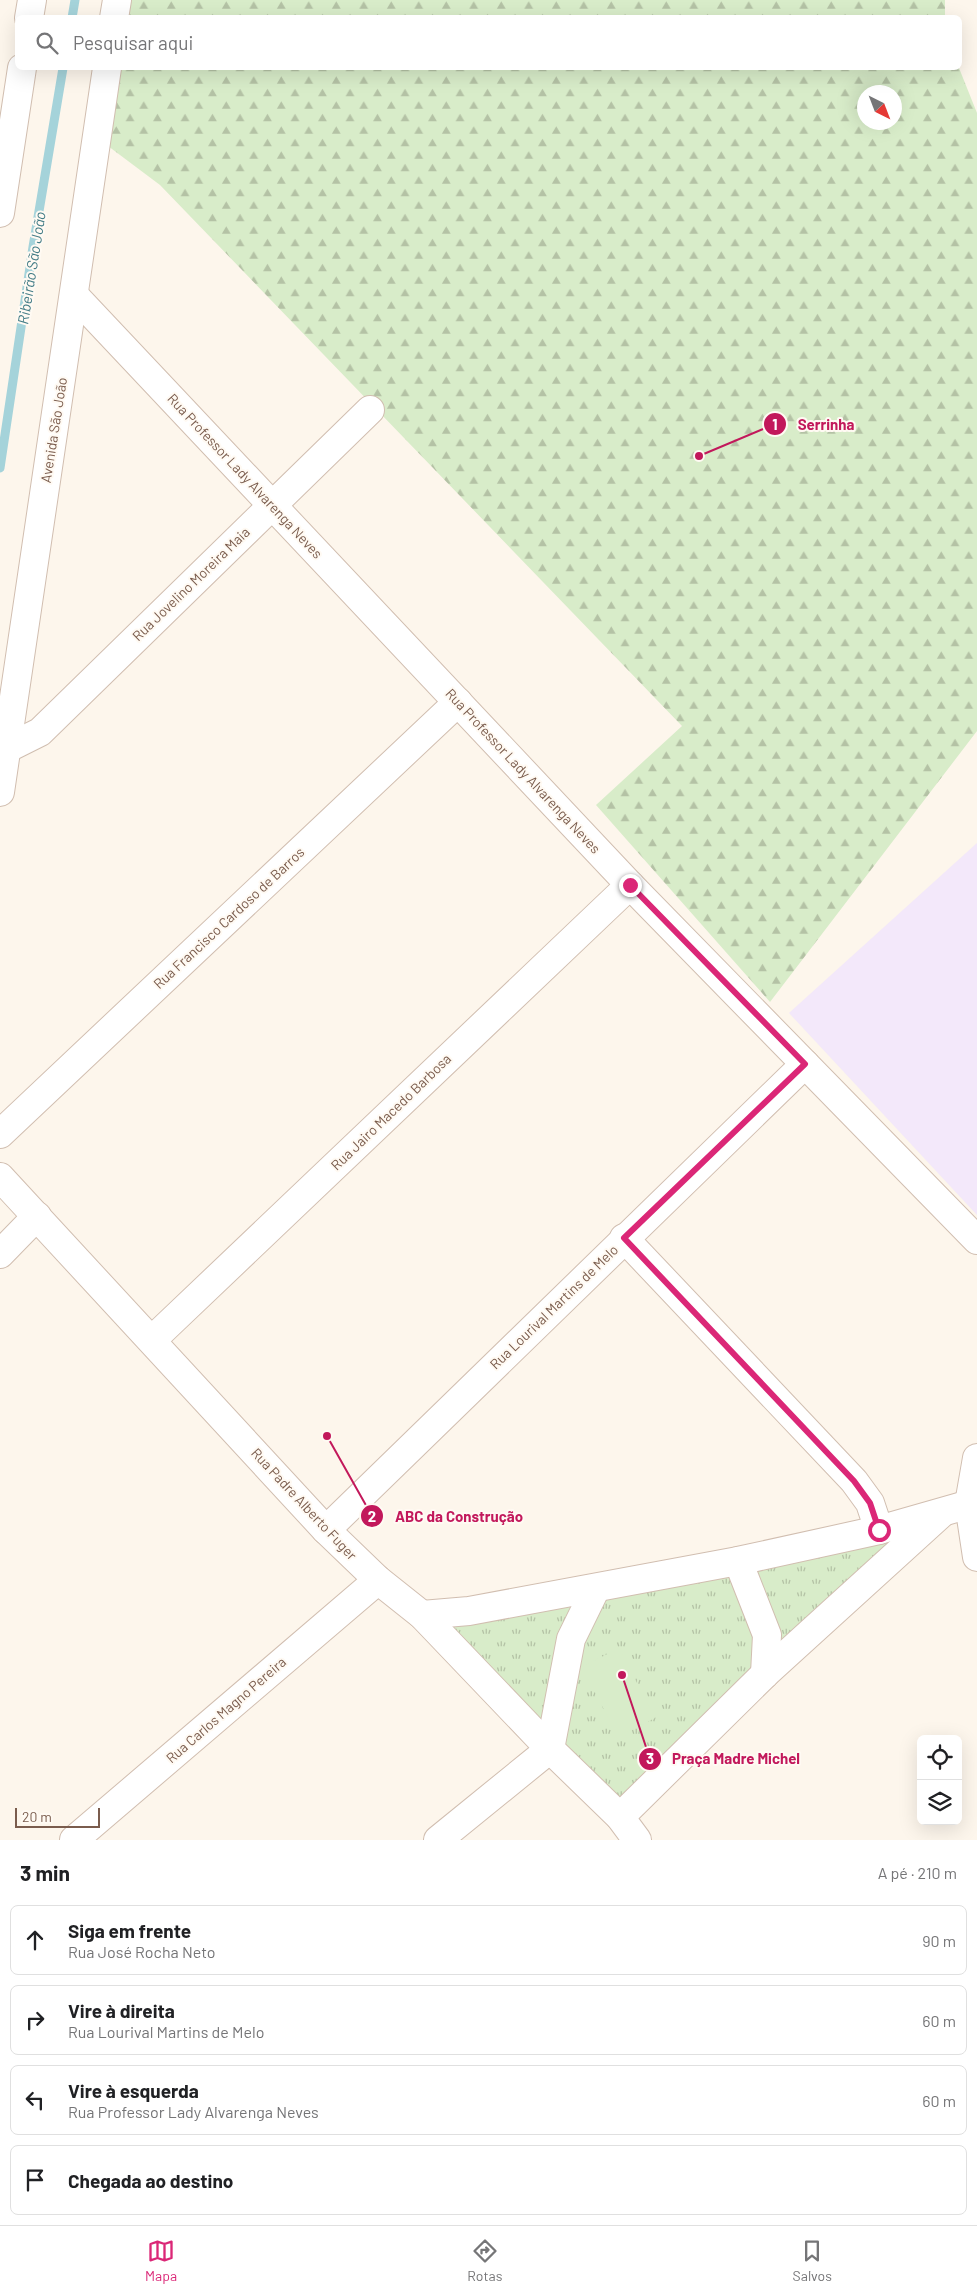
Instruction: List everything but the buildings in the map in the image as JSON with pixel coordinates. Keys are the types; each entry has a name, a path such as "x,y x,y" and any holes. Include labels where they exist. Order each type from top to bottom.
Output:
{"street":[{"path":"30,15 32,0"},
{"path":"114,15 117,0"},
{"path":"0,213 22,70"},
{"name":"Avenida São João","path":"0,792 107,70"},
{"name":"Rua Professor Lady Alvarenga Neves","path":"74,296 273,504 630,885 977,1240"},
{"name":"Rua Jovelino Moreira Maia","path":"6,749 40,732 370,410"},
{"name":"Rua Francisco Cardoso de Barros","path":"0,1134 458,702"},
{"name":"Rua Jairo Macedo Barbosa","path":"152,1340 630,885"},
{"name":"Rua Lourival Martins de Melo","path":"326,1530 805,1064"},
{"name":"Rua Padre Alberto Fuger","path":"0,1176 326,1530 378,1580 422,1615 550,1748 620,1817 637,1840"},
{"path":"0,1254 36,1216"},
{"path":"624,1238 854,1481 870,1503 879,1530"},
{"path":"977,1458 973,1503 977,1557"},
{"path":"422,1615 469,1611 738,1561 879,1530 973,1503"},
{"path":"620,1817 765,1674 942,1512"},
{"path":"738,1561 767,1635 765,1674"},
{"name":"Rua Carlos Magno Pereira","path":"74,1840 378,1580"},
{"path":"438,1840 550,1748 571,1639 596,1588"}],"shaded area":[{"path":"977,843 977,1215 789,1013"}],"green space":[{"path":"131,0 945,0 945,15 128,15"},
{"path":"119,70 960,70 977,113 977,731 770,1002 596,805 682,726 160,185 104,143"},
{"path":"898,1538 621,1803 434,1621"},
{"path":"619,1648 655,1718 618,1737 582,1667"}],"waterway":[{"name":"Ribeirão São João","path":"72,15 75,0"},
{"name":"Ribeirão São João","path":"0,468 33,247 63,70"}],"place":[{"name":"Serrinha","path":"699,456"},
{"name":"ABC da Construção","path":"327,1436"},
{"name":"Praça Madre Michel","path":"622,1675"}],"route":[{"path":"630,885 805,1064 624,1238 854,1481 870,1503 879,1530"}]}
